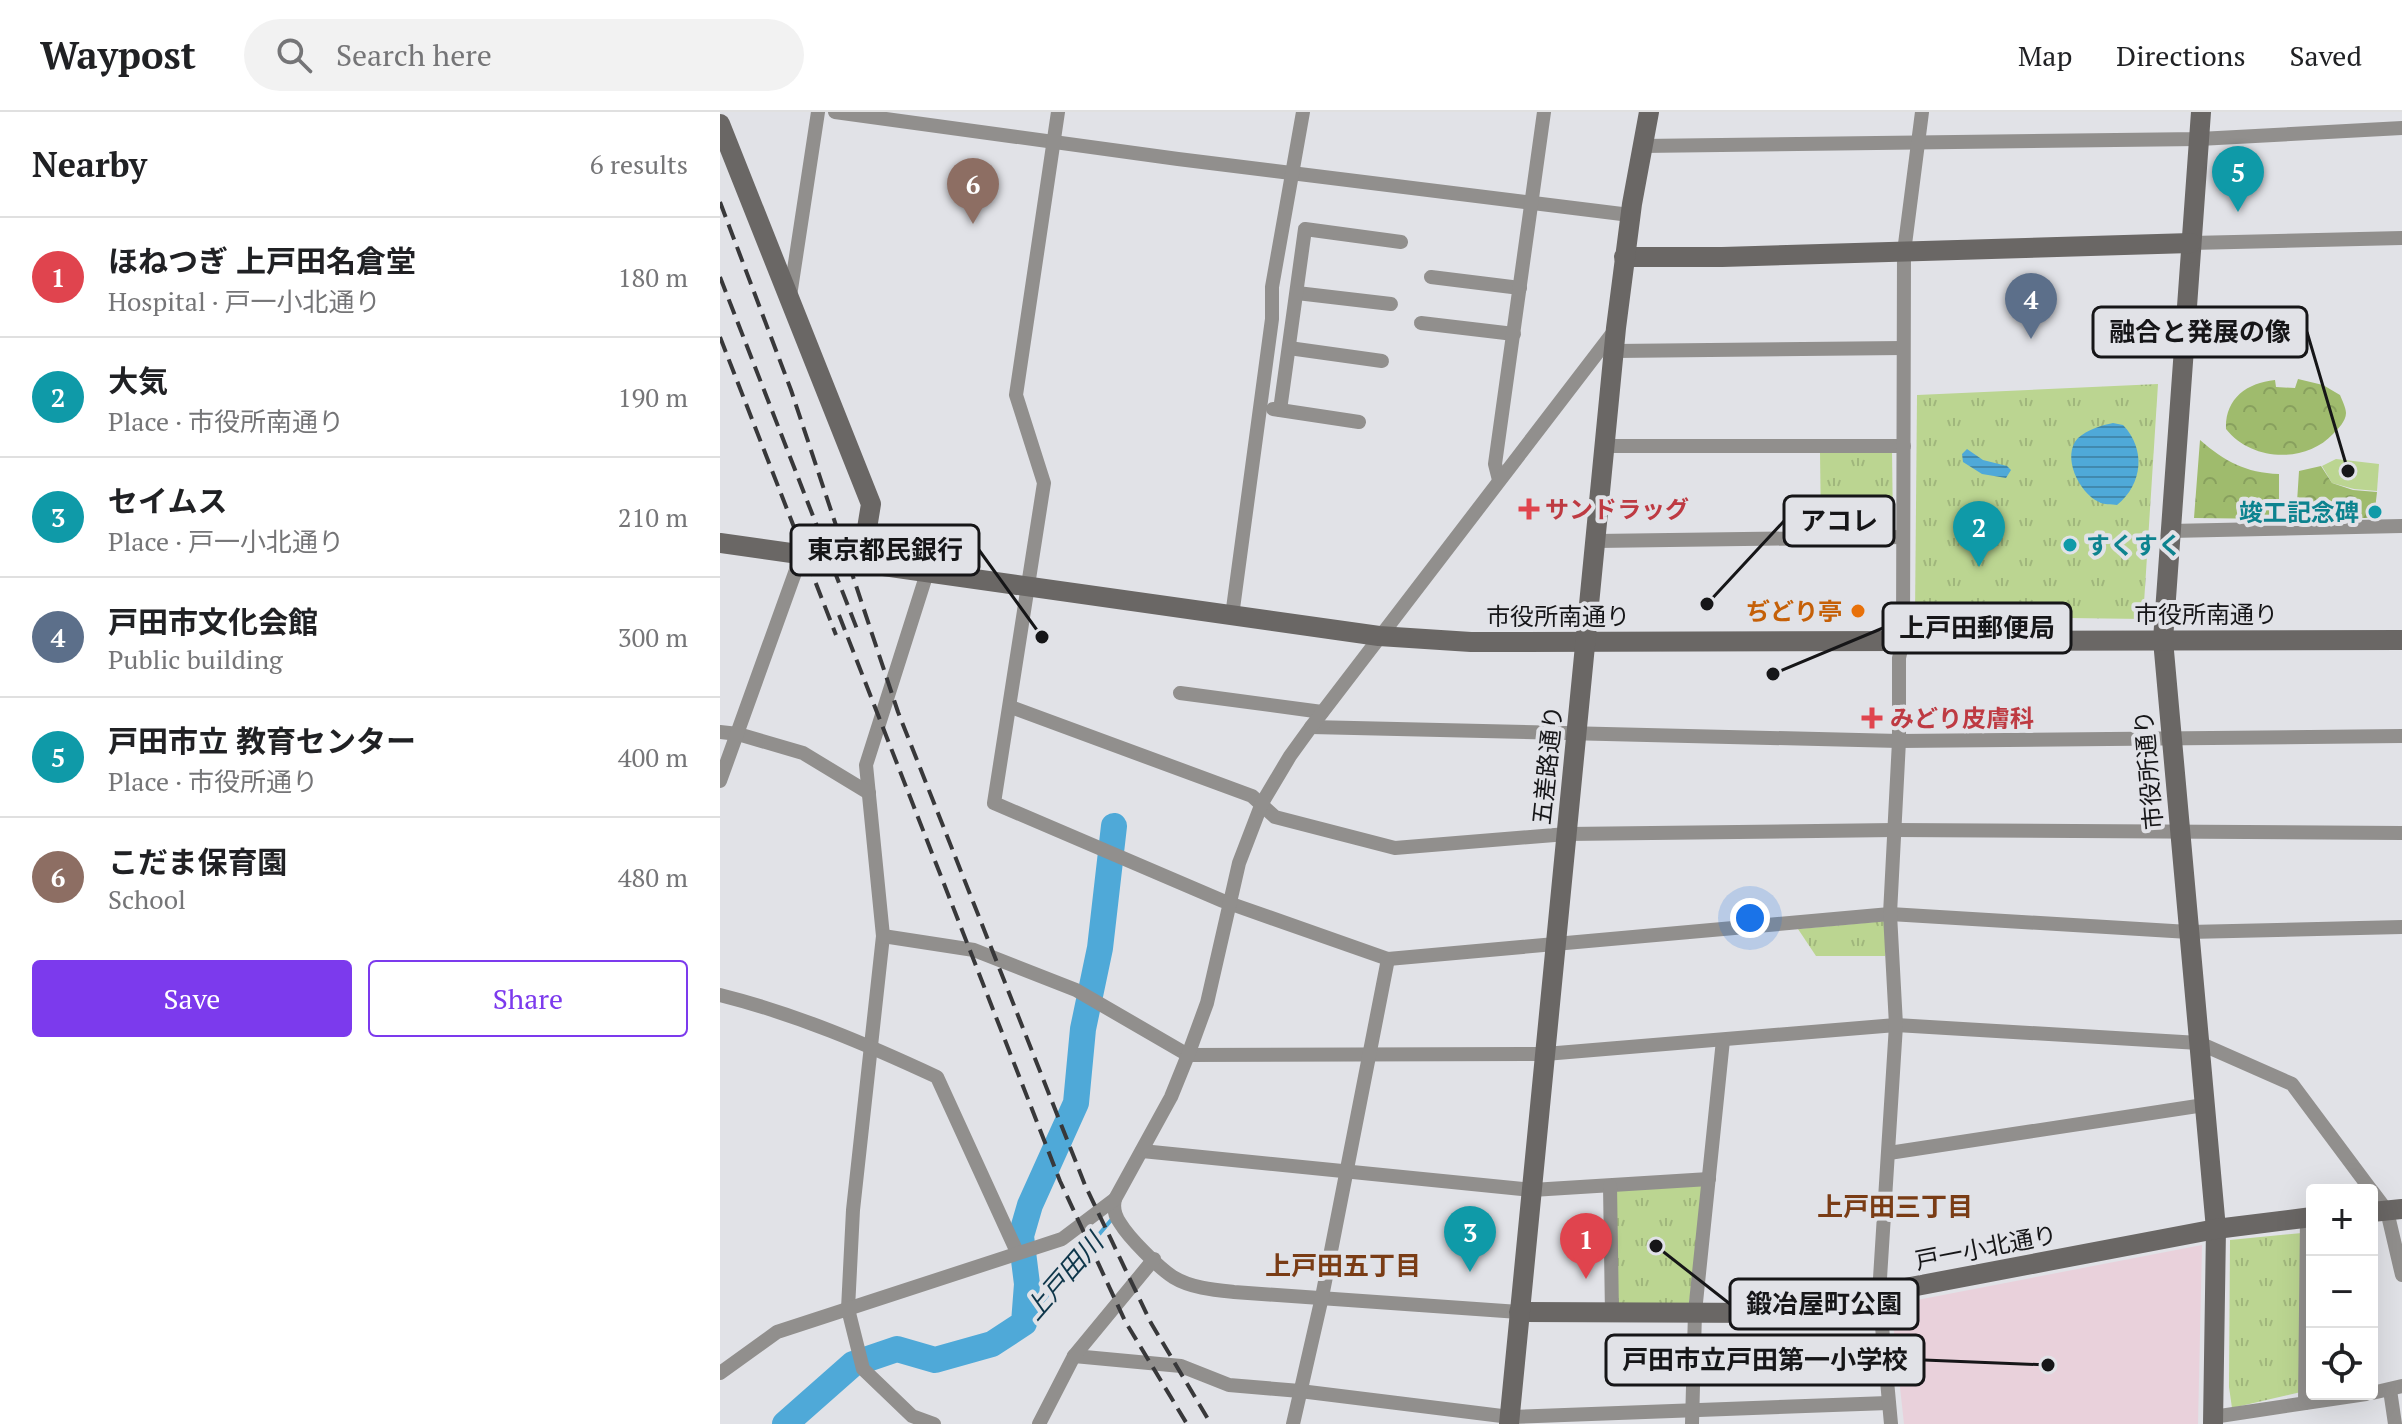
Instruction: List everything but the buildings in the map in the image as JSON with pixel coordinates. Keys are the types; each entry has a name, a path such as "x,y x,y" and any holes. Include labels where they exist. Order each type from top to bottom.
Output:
{"street":[{"path":"790,300 818,112"},
{"path":"835,112 1053,143 1630,215"},
{"path":"1058,112 1016,395 1044,483 994,803 1229,902 1388,959 1890,914 2189,932 2402,927"},
{"path":"1232,616 1272,319 1272,287 1303,112"},
{"path":"1499,480 1495,464 1544,112"},
{"name":"五差路通り","path":"1510,1421 1616,328 1630,215 1649,112"},
{"path":"1891,1424 1879,1294 1896,1025 1890,914 1899,741 1899,658 1903,641 1904,252 1922,112"},
{"name":"市役所通り","path":"2201,112 2163,640 2216,1229 2213,1420"},
{"path":"720,124 871,504 861,565"},
{"path":"1642,146 2199,139 2402,128"},
{"path":"1280,410 1305,229 1401,242"},
{"path":"1624,257 2402,238"},
{"path":"1431,277 1520,288"},
{"path":"1297,293 1391,304"},
{"path":"1421,323 1514,334"},
{"path":"720,1373 777,1332 1062,1239 1114,1202 1171,1097 1188,1055 1207,1003 1239,863 1262,803 1290,756 1322,712 1616,328"},
{"path":"1289,348 1382,361"},
{"path":"1615,351 1903,348"},
{"path":"1260,408 1359,422"},
{"path":"1605,446 1904,446"},
{"path":"2170,531 2402,526"},
{"path":"1596,541 1903,537"},
{"name":"市役所南通り","path":"720,543 1379,636 1471,642 2402,640"},
{"path":"720,781 801,556"},
{"path":"927,573 866,765 883,936 853,1210 848,1309 862,1361 910,1420 934,1424"},
{"path":"1180,693 1322,712"},
{"path":"1011,707 1252,796 1275,817 1395,848 1567,834 1894,830 2402,833"},
{"path":"1311,727 1899,741 2402,736"},
{"path":"720,732 738,734 803,753 869,793"},
{"path":"883,936 974,950 1076,990 1188,1055 1545,1054 1896,1025 2199,1043 2292,1084 2367,1184"},
{"path":"1293,1424 1322,1297 1388,959"},
{"path":"720,995 773,1009 871,1046 937,1077 1017,1252"},
{"path":"1692,1417 1695,1312 1723,1040"},
{"path":"1889,1153 2204,1105"},
{"path":"1142,1151 1532,1190 1709,1179"},
{"path":"1610,1186 1612,1314"},
{"name":"戸一小北通り","path":"1114,1202 1119,1222 1154,1259 1174,1277 1200,1287 1519,1312 1612,1314 1774,1313 2216,1229 2306,1217"},
{"path":"2387,1211 2402,1275"},
{"path":"2305,1403 2308,1256"},
{"path":"1039,1424 1074,1356 1154,1259"},
{"path":"1074,1356 1181,1366 1229,1385 1300,1391 1510,1421 1692,1417 1888,1403"},
{"path":"2395,1424 2396,1388"},
{"path":"2213,1420 2325,1400"}],"shaded area":[{"path":"2202,1245 2198,1424 1904,1424 1891,1305"}],"green space":[{"path":"2298,379 2323,385 2340,395 2345,406 2343,422 2321,444 2293,454 2263,453 2249,448 2226,429 2233,401 2246,389 2275,380 2276,387 2295,388"},
{"path":"2158,384 2143,619 1915,616 1917,395"},
{"path":"2200,440 2236,464 2279,474 2279,519 2194,518"},
{"path":"1892,450 1893,529 1821,528 1820,452"},
{"path":"2336,459 2379,464 2377,491 2332,483 2322,466"},
{"path":"2321,466 2332,483 2353,490 2377,492 2374,518 2296,518 2299,471"},
{"path":"1886,921 1885,956 1816,956 1798,929"},
{"path":"1704,1184 1689,1304 1617,1303 1614,1189"},
{"path":"2302,1233 2301,1392 2232,1408 2229,1387 2230,1240"}],"water":[{"path":"2113,423 2123,425 2138,455 2132,487 2117,505 2101,503 2085,491 2075,473 2071,454 2082,435"},
{"path":"1967,449 1983,460 2007,466 2011,470 2006,478 1982,474 1963,462 1962,454"}],"waterway":[{"path":"785,1424 853,1364 897,1349 935,1360 992,1344 1024,1323 1027,1284 1021,1236 1030,1205 1076,1103 1083,1029 1100,948 1114,826"},
{"name":"上戸田川","path":"1024,1323 1112,1219"}],"railway":[{"path":"720,202 791,390 898,712 1085,1185 1151,1323 1211,1424"},
{"path":"720,277 857,629"},
{"path":"720,337 836,635"},
{"path":"839,615 1060,1181 1125,1321 1187,1424"}],"place":[{"name":"戸田市立 教育センター","path":"2238,212"},
{"name":"こだま保育園","path":"973,224"},
{"name":"戸田市文化会館","path":"2031,339"},
{"name":"融合と発展の像","path":"2348,471"},
{"name":"サンドラッグ","path":"1529,509"},
{"name":"竣工記念碑","path":"2375,512"},
{"name":"すくすく","path":"2070,545"},
{"name":"大気","path":"1979,567"},
{"name":"アコレ","path":"1707,604"},
{"name":"ぢどり亭","path":"1858,611"},
{"name":"東京都民銀行","path":"1042,637"},
{"name":"上戸田郵便局","path":"1773,674"},
{"name":"みどり皮膚科","path":"1872,718"},
{"name":"鍛冶屋町公園","path":"1656,1246"},
{"name":"セイムス","path":"1470,1272"},
{"name":"ほねつぎ 上戸田名倉堂","path":"1586,1279"},
{"name":"戸田市立戸田第一小学校","path":"2048,1365"}],"district":[{"name":"上戸田三丁目","path":"1895,1206"},
{"name":"上戸田五丁目","path":"1343,1265"}]}
